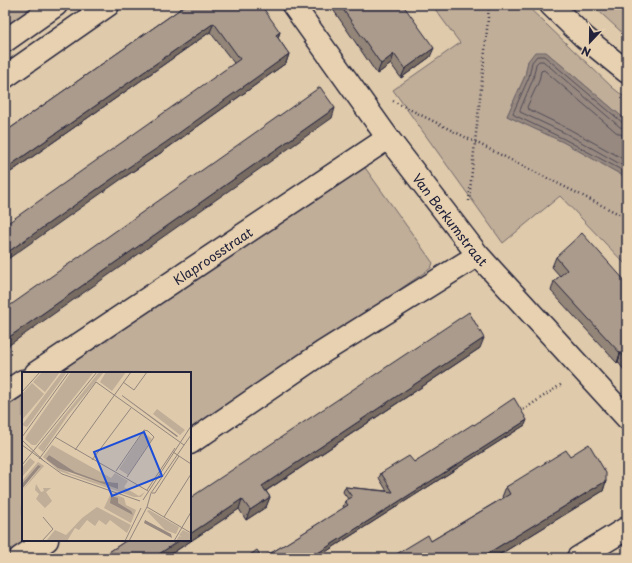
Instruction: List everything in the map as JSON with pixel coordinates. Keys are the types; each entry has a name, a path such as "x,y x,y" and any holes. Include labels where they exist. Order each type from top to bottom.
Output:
{"street":[{"path":"5,41 56,5"},
{"path":"5,77 108,5"},
{"name":"Van Berkumstraat","path":"293,5 388,138 478,255 627,418"},
{"path":"551,5 584,37 627,72"},
{"name":"Klaproosstraat","path":"37,372 388,138"},
{"path":"191,442 323,352 478,255"},
{"path":"5,394 22,383"},
{"path":"578,558 627,528"},
{"path":"20,558 46,541"}],"path":[{"path":"469,202 489,5"},
{"path":"392,100 627,218"},
{"path":"518,413 584,370"}],"shaded area":[{"path":"5,5 42,5 5,31"},
{"path":"432,5 526,5 613,88 627,99 627,121 546,52 528,61 525,76 507,116 563,142 627,178 627,266 560,196 503,243 393,90 460,43"},
{"path":"592,5 627,5 627,37"},
{"path":"361,162 433,263 431,268 191,433 191,372 57,372"},
{"path":"22,397 22,541 35,541 10,558 5,558 5,408"}],"water":[{"path":"535,52 546,52 627,121 627,178 563,142 507,116 525,76 528,61"}],"building":[{"path":"186,5 261,5 280,32 276,35 289,54 165,143 5,254 5,225 240,59 214,23 5,169 5,132"},
{"path":"340,5 403,5 434,48 405,69 394,54 381,64"},
{"path":"320,87 335,108 5,340 5,309"},
{"path":"582,233 627,283 627,360 554,281 567,270 556,257"},
{"path":"469,312 484,338 262,486 270,497 250,510 242,499 191,533 191,497"},
{"path":"514,398 527,420 310,558 263,558 348,505 345,501 352,497 345,487 393,492 381,473 409,456 414,462"},
{"path":"589,444 606,473 606,481 480,558 390,558 428,535 431,541 510,494 506,487 566,450 570,456"},
{"path":"126,541 178,541 153,558 100,558"},
{"path":"257,550 262,558 246,558"}]}
